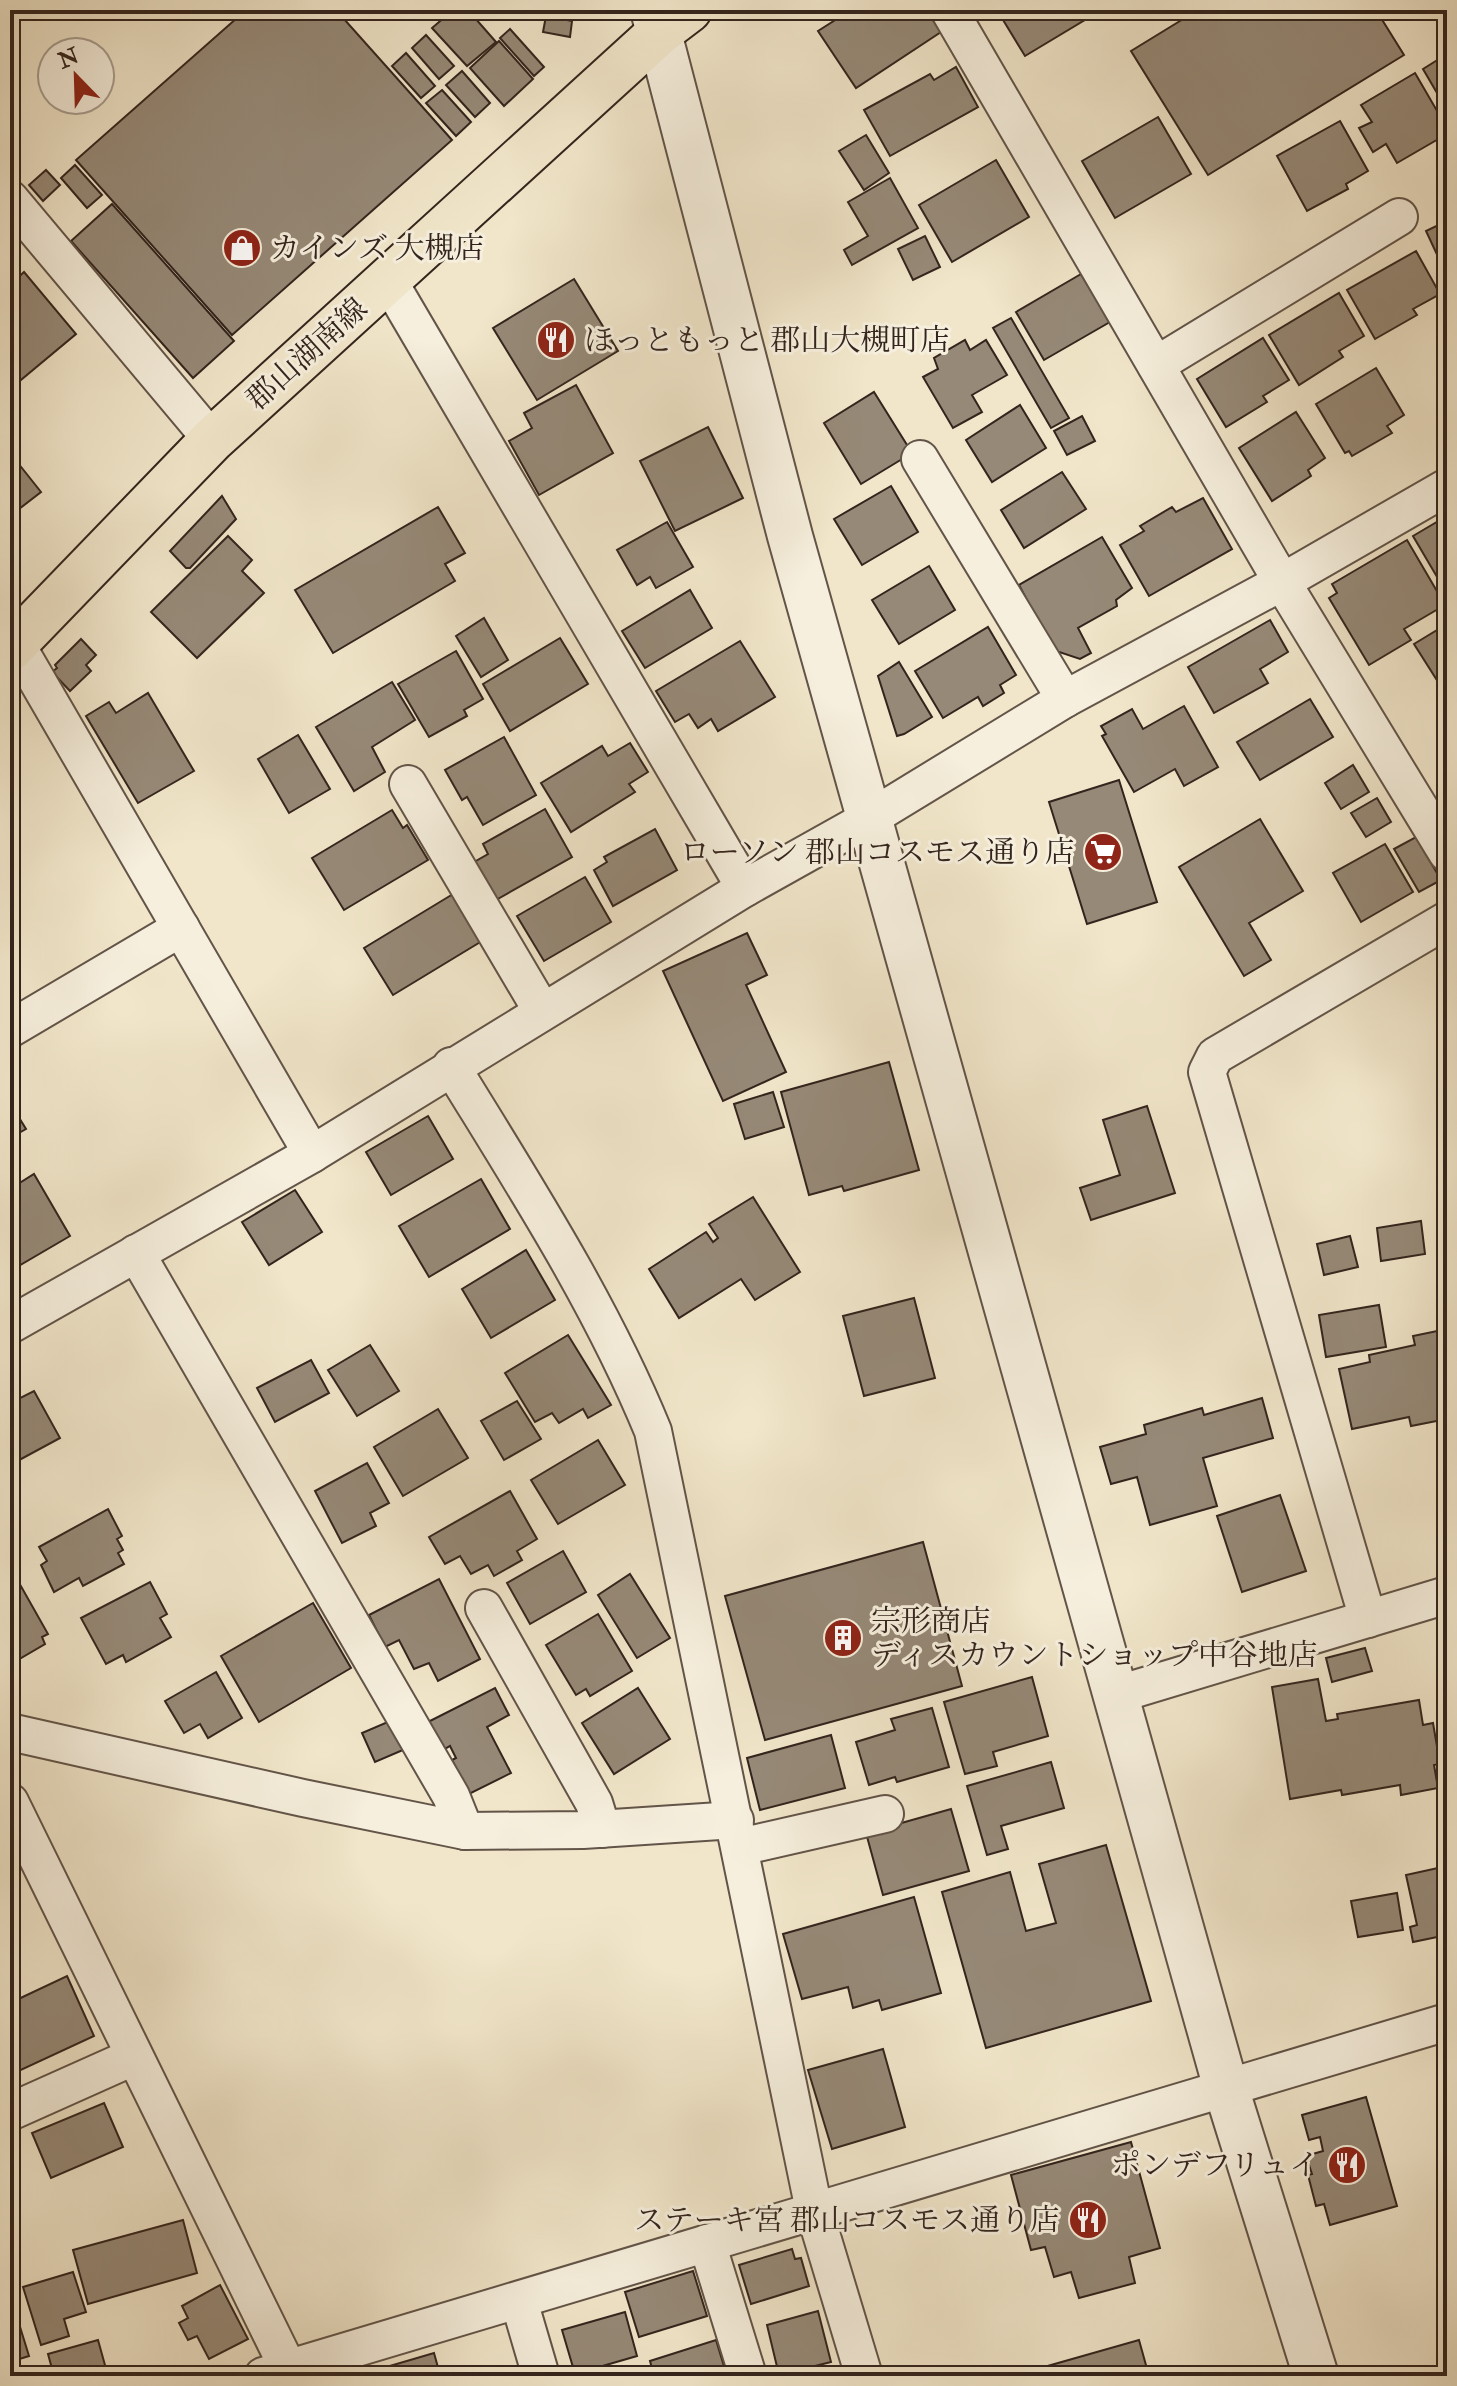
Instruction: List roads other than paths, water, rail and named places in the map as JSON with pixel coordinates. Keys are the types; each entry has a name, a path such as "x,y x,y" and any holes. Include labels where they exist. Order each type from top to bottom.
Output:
{"main road":[{"name":"郡山湖南線","path":"13,647 212,440 388,280 667,17"}],"street":[{"path":"949,10 1282,582 1447,853"},
{"path":"667,17 790,536 1226,2088 1316,2376"},
{"path":"10,199 212,440"},
{"path":"1156,365 1399,217"},
{"path":"388,280 745,888"},
{"path":"920,459 1065,699"},
{"path":"10,1325 312,1154 745,888 870,818 1065,699 1282,582 1447,487"},
{"path":"13,647 312,1154"},
{"path":"408,784 542,1011"},
{"path":"1368,1619 1207,1072 1215,1056 1447,920"},
{"path":"10,1029 181,928"},
{"path":"451,1066 579,1275 629,1373 653,1431 814,2210 864,2376"},
{"path":"136,1253 451,1796 465,1831"},
{"path":"1115,1695 1447,1595"},
{"path":"484,1608 594,1803 602,1829"},
{"path":"10,1732 465,1831 602,1829 737,1834 885,1814"},
{"path":"10,1802 133,2057 276,2372 1447,2022"},
{"path":"10,2112 133,2057"},
{"path":"707,2243 748,2376"},
{"path":"519,2301 541,2376"}],"place":[{"name":"カインズ 大槻店","path":"242,248"},
{"name":"ほっともっと 郡山大槻町店","path":"556,340"},
{"name":"ローソン 郡山コスモス通り店","path":"1103,852"},
{"name":"宗形商店 ディスカウントショップ中谷地店","path":"843,1638"},
{"name":"ポンデフリュイ","path":"1347,2165"},
{"name":"ステーキ宮 郡山コスモス通り店","path":"1088,2220"}]}
